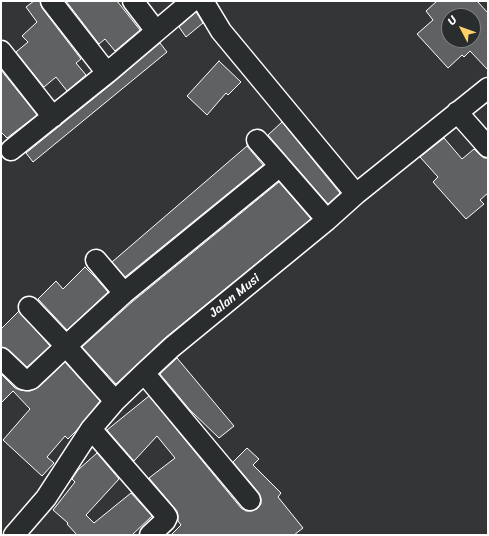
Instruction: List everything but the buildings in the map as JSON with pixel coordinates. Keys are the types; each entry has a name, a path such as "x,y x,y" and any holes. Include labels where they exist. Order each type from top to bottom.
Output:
{"street":[{"path":"50,1 107,73"},
{"path":"133,1 156,31"},
{"path":"11,150 107,73 192,1"},
{"path":"203,1 221,32 356,194"},
{"path":"1,52 53,117"},
{"name":"Jalan Musi","path":"14,535 46,498 91,429 115,401 144,373 172,347 327,220 356,194 488,88"},
{"path":"457,112 488,147"},
{"path":"258,140 327,220"},
{"path":"1,358 23,379 32,379 124,293 280,166"},
{"path":"96,260 124,293"},
{"path":"29,307 115,401"},
{"path":"144,373 250,500"},
{"path":"91,429 167,517 165,521 150,535"}]}
